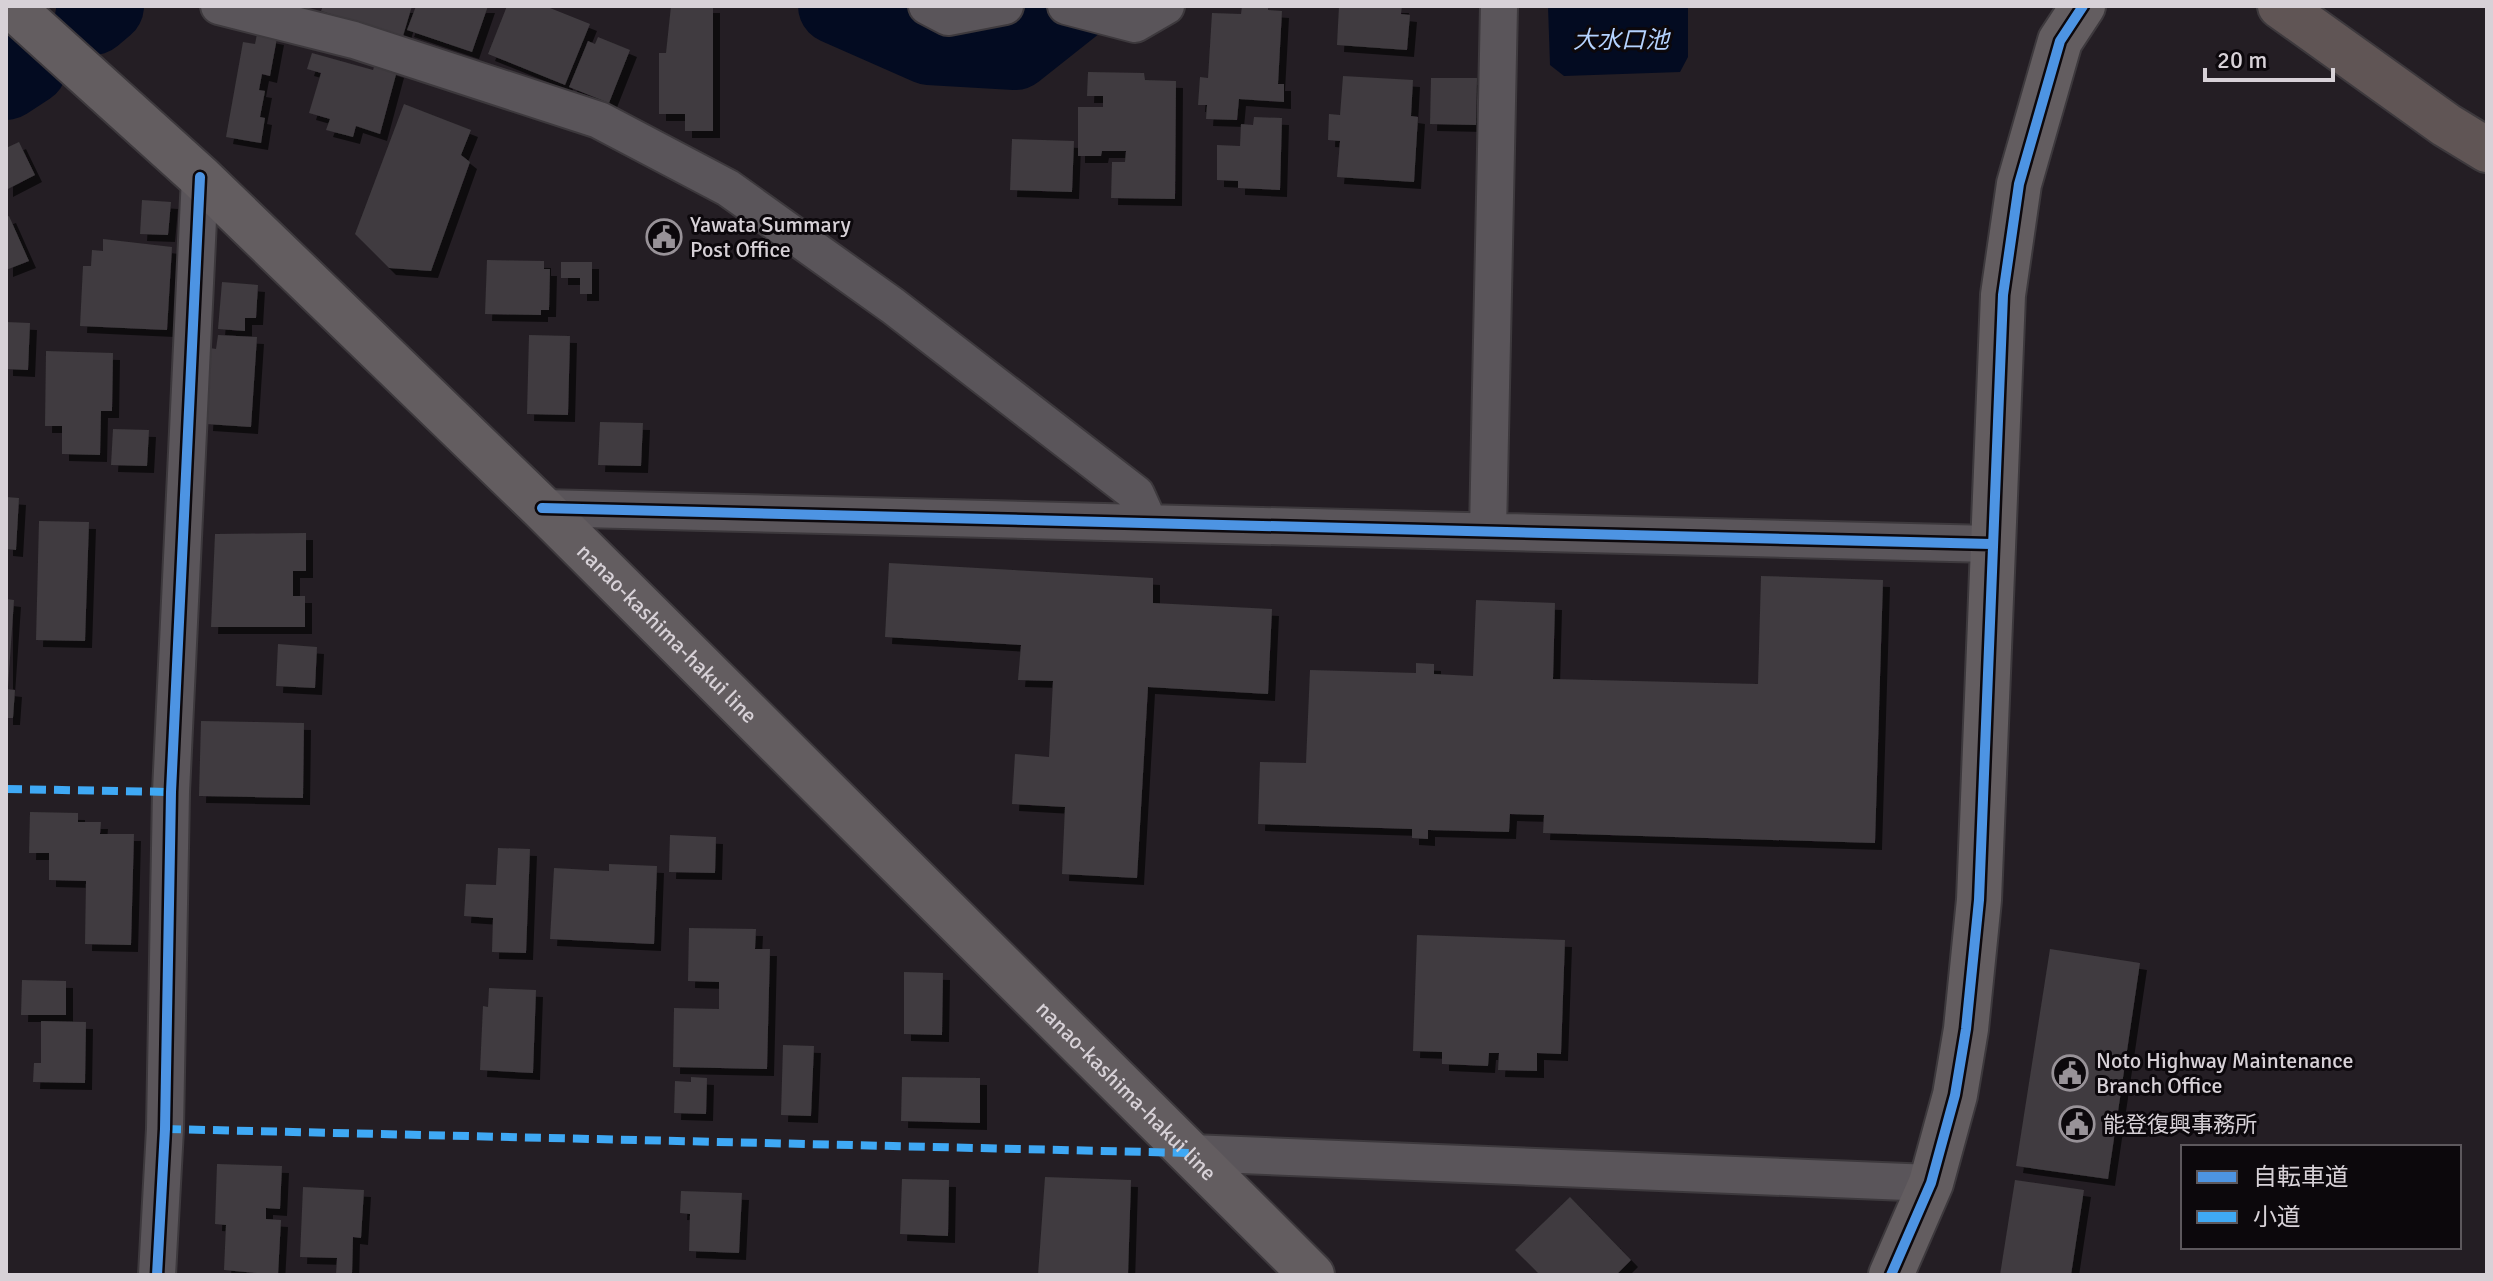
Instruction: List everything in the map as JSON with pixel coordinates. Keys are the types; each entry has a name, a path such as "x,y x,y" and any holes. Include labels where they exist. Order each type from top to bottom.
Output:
{"highway":[{"path":"2280,6 2446,125 2487,150"}],"main road":[{"name":"nanao-kashima-hakui line","path":"11,6 200,177 542,508 1312,1275"},
{"path":"1891,1275 1931,1183 1955,1095 1979,900 2003,295 2019,184 2060,41 2083,6"}],"street":[{"path":"219,6 354,40 599,120 728,188 893,306 1136,494 1149,523"},
{"path":"927,6 948,17 1005,6"},
{"path":"1066,6 1135,24 1166,6"},
{"path":"1488,531 1499,6"},
{"path":"157,1275 165,1129 171,792 200,177"},
{"path":"542,508 1991,544"},
{"path":"1191,1153 1931,1183"}],"water":[{"name":"大水口池","path":"1548,6 1688,6 1688,57 1680,72 1564,76 1550,65"}],"building":[{"path":"323,6 412,6 403,36 321,11"},
{"path":"416,6 488,6 472,52 407,30"},
{"path":"507,6 545,6 590,24 565,85 488,54"},
{"path":"671,6 713,6 713,131 685,131 685,114 659,114 659,53 666,53"},
{"path":"1242,6 1268,6 1268,10 1282,11 1278,84 1284,84 1284,102 1239,99 1237,120 1206,119 1207,105 1198,105 1200,77 1208,78 1212,13 1241,14"},
{"path":"1339,6 1402,6 1401,14 1410,15 1407,50 1337,45"},
{"path":"257,34 277,38 270,76 262,74 259,90 265,91 260,117 265,118 261,143 226,137 243,42 255,44"},
{"path":"598,37 630,50 609,103 569,87 588,41 595,44"},
{"path":"312,53 373,70 375,64 397,71 380,134 356,126 353,137 326,130 330,119 309,113 321,73 307,69"},
{"path":"1088,72 1144,73 1145,80 1176,81 1175,199 1111,198 1112,162 1125,162 1126,151 1102,151 1101,156 1078,156 1078,107 1103,107 1103,96 1087,96"},
{"path":"1343,76 1413,80 1411,116 1418,117 1414,182 1337,177 1340,141 1328,140 1329,114 1340,115"},
{"path":"1431,78 1477,78 1476,125 1430,124"},
{"path":"404,104 471,130 461,155 470,162 431,271 389,268 355,234"},
{"path":"1254,117 1282,118 1280,190 1238,188 1238,181 1217,180 1217,145 1240,146 1241,124 1253,125"},
{"path":"1012,139 1074,141 1072,192 1010,190"},
{"path":"19,142 35,175 6,190 6,148"},
{"path":"142,200 171,202 168,235 140,234"},
{"path":"9,216 29,261 6,270 6,217"},
{"path":"103,239 172,247 167,330 80,326 83,266 91,266 92,250 103,251"},
{"path":"487,260 544,261 544,269 550,269 549,310 541,310 541,315 485,314"},
{"path":"561,262 592,262 592,294 580,294 580,278 561,278"},
{"path":"222,282 258,285 256,318 245,318 245,331 218,329"},
{"path":"6,322 30,323 28,370 6,369"},
{"path":"218,335 257,337 251,427 206,424 210,348 216,349"},
{"path":"529,335 570,336 568,415 527,414"},
{"path":"46,351 113,353 112,411 101,411 100,455 62,454 62,426 45,426"},
{"path":"600,422 643,423 641,466 598,465"},
{"path":"113,429 149,430 147,466 111,465"},
{"path":"6,497 19,498 16,550 6,549"},
{"path":"39,521 89,522 85,641 36,640"},
{"path":"306,533 306,571 293,571 293,596 305,596 305,627 211,627 215,534"},
{"path":"889,563 1153,578 1153,603 1272,609 1268,694 1148,687 1137,878 1062,874 1065,807 1012,804 1015,754 1049,757 1053,681 1018,680 1021,645 885,637"},
{"path":"1761,576 1883,580 1875,843 1543,833 1544,815 1510,814 1509,832 1428,830 1428,839 1412,838 1412,829 1258,824 1260,762 1306,763 1310,670 1416,673 1416,663 1434,664 1434,674 1473,676 1476,600 1555,603 1553,679 1758,684"},
{"path":"6,599 14,600 8,687 6,687"},
{"path":"278,644 317,647 315,688 276,686"},
{"path":"6,689 15,690 13,718 6,718"},
{"path":"201,721 304,723 303,798 199,796"},
{"path":"30,812 78,813 78,822 101,822 100,834 134,834 131,945 85,944 86,881 49,880 49,853 29,853"},
{"path":"670,835 716,837 715,873 669,872"},
{"path":"498,848 530,849 526,953 492,952 493,918 464,916 466,884 496,885"},
{"path":"609,864 657,866 654,944 550,939 554,868 609,871"},
{"path":"689,928 756,929 755,949 770,949 767,1069 673,1067 674,1008 719,1009 719,982 688,981"},
{"path":"1417,935 1565,940 1561,1054 1537,1053 1537,1071 1498,1070 1499,1053 1489,1053 1488,1066 1442,1064 1442,1052 1413,1051"},
{"path":"2050,949 2140,963 2108,1179 2016,1166"},
{"path":"904,972 943,973 942,1035 904,1034"},
{"path":"22,980 66,981 66,1015 21,1015"},
{"path":"489,988 536,990 533,1073 480,1070 483,1006 488,1007"},
{"path":"41,1021 86,1022 85,1083 33,1082 34,1063 41,1063"},
{"path":"783,1045 814,1046 811,1116 781,1115"},
{"path":"691,1077 707,1078 706,1114 674,1113 675,1081 691,1082"},
{"path":"902,1077 980,1078 980,1123 901,1121"},
{"path":"217,1164 282,1166 280,1209 266,1208 266,1219 281,1220 278,1275 224,1270 226,1225 215,1224"},
{"path":"1045,1177 1131,1180 1128,1275 1038,1275"},
{"path":"902,1179 949,1180 948,1236 900,1234"},
{"path":"2015,1180 2084,1190 2071,1275 2000,1275"},
{"path":"303,1187 364,1190 361,1238 353,1237 352,1275 336,1275 337,1258 300,1257"},
{"path":"681,1191 742,1193 739,1253 689,1251 690,1214 680,1213"},
{"path":"1570,1197 1631,1260 1616,1275 1540,1275 1515,1250"}],"waterway":[{"path":"93,17 106,6"},
{"path":"836,6 929,47 1015,52 1073,6"},
{"path":"6,82 29,67"}],"marked path":[{"path":"6,789 171,792"},
{"path":"165,1129 1191,1153"}],"cycle path":[{"path":"1891,1275 1931,1183 1955,1095 1966,1029 1979,900 2003,295 2019,184 2060,41 2083,6"},
{"path":"157,1275 165,1129 171,792 200,177"},
{"path":"542,508 1991,544"}],"place":[{"name":"Yawata Summary Post Office","path":"664,237"},
{"name":"Noto Highway Maintenance Branch Office","path":"2070,1073"},
{"name":"能登復興事務所","path":"2077,1124"}]}
